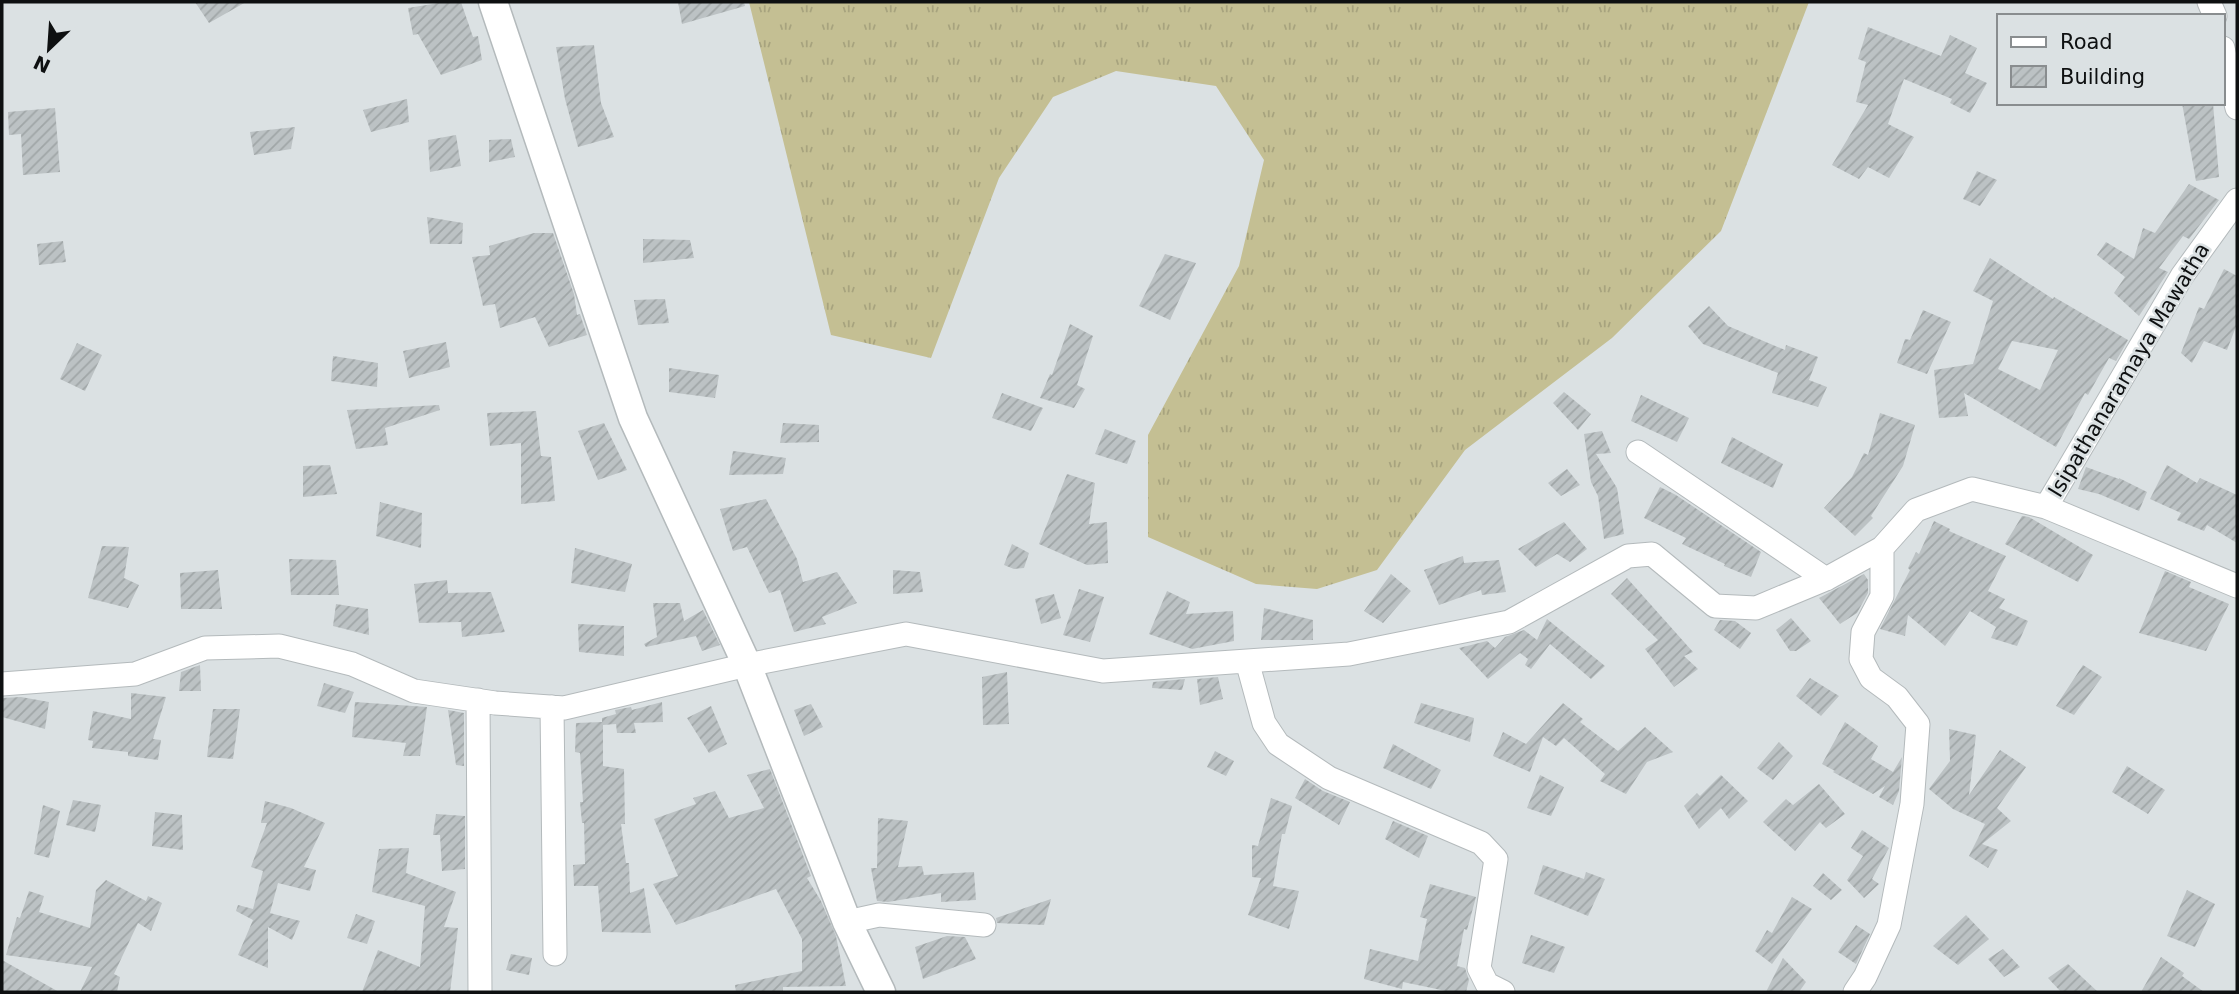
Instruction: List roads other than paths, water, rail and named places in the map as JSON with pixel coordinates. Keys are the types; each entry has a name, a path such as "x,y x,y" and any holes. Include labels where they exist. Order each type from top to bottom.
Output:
{"street":[{"path":"493,2 633,418 747,665 847,922 880,992"},
{"path":"2225,57 2237,108"},
{"name":"Isipathanaramaya Mawatha","path":"2046,507 2182,276 2237,200"},
{"path":"1638,452 1826,579"},
{"name":"Isipathanaramaya Mawatha","path":"2,684 135,674 205,648 279,646 352,664 414,691 478,701 564,708 747,665 906,634 1103,671 1349,654 1509,622 1628,556 1652,554 1715,606 1756,608 1826,579 1882,548 1916,510 1972,489 2046,507 2237,586"},
{"path":"1855,992 1865,977 1889,925 1912,804 1918,724 1897,697 1871,678 1861,659 1863,632 1882,596 1882,548"},
{"path":"1247,661 1264,723 1278,744 1329,778 1481,843 1496,859 1479,968 1487,984 1503,992"},
{"path":"478,701 480,992"},
{"path":"552,707 555,954"},
{"path":"847,922 879,915 985,925"}]}
